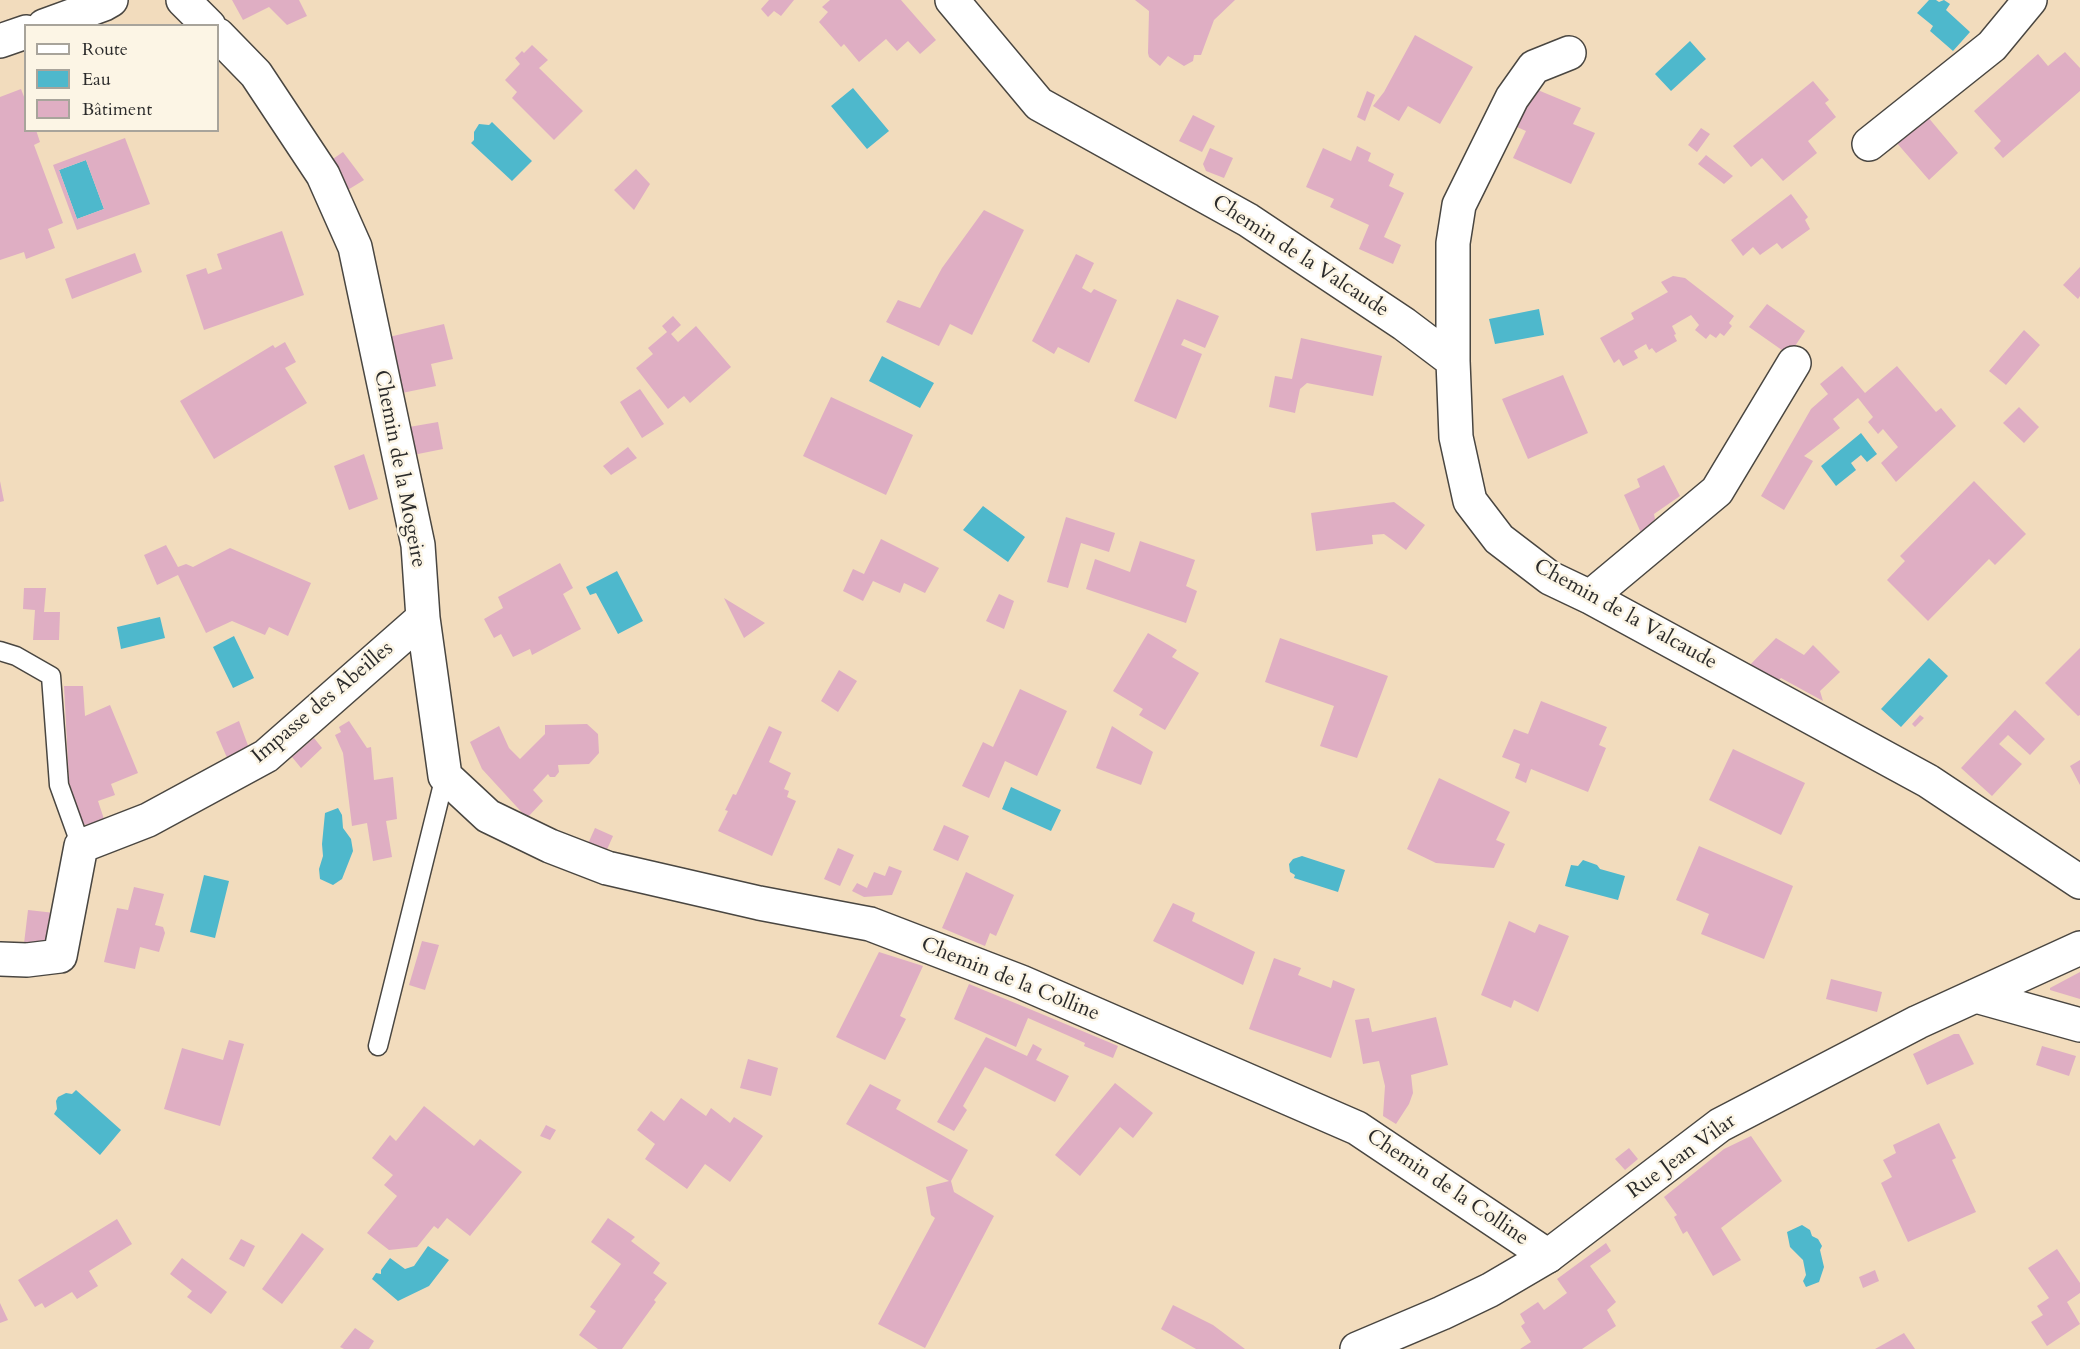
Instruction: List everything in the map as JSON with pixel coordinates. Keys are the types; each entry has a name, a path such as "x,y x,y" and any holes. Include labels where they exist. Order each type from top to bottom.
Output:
{"street":[{"path":"50,24 111,0"},
{"path":"183,0 206,24"},
{"name":"Chemin de la Valcaude","path":"952,0 1039,104 1248,220 1404,324 1453,361 1456,437 1470,501 1499,539 1550,578 1590,597 1928,781 2080,882"},
{"path":"1869,144 1992,46 2030,0"},
{"path":"0,41 24,33"},
{"name":"Chemin de la Mogeire","path":"219,35 256,74 323,175 355,248 418,545 423,618 445,776"},
{"path":"1453,361 1453,243 1459,205 1512,98 1534,67 1569,53"},
{"path":"1590,597 1717,491 1794,363"},
{"name":"Impasse des Abeilles","path":"81,846 148,820 266,756 423,618"},
{"name":"Chemin de la Colline","path":"445,776 488,816 550,846 607,868 759,903 870,924 1021,982 1357,1128 1548,1256"},
{"path":"0,959 27,960 60,956 81,846"},
{"name":"Rue Jean Vilar","path":"1357,1349 1490,1290 1548,1256 1720,1125 1918,1022 2080,948"},
{"path":"1976,996 2080,1025"}],"lane":[{"path":"0,651 16,656 51,676 59,785 81,846"},
{"name":"Chemin de la Mogeire","path":"378,1046 445,776"}],"water":[{"path":"1929,0 1939,2 1944,0 1950,4 1946,10 1970,32 1953,51 1930,31 1933,26 1917,13"},
{"path":"1690,41 1706,59 1671,91 1655,74"},
{"path":"853,88 889,131 867,149 831,106"},
{"path":"492,122 532,161 512,181 471,143 479,124 489,125"},
{"path":"86,160 104,209 77,219 59,170"},
{"path":"1539,309 1544,335 1495,344 1489,319"},
{"path":"882,356 934,383 920,408 869,381"},
{"path":"1861,433 1877,454 1867,462 1861,455 1851,463 1856,470 1836,486 1821,466"},
{"path":"983,506 1025,537 1008,562 963,530"},
{"path":"617,571 643,621 618,634 596,593 590,595 586,587"},
{"path":"160,617 165,638 121,649 117,627"},
{"path":"234,636 254,678 233,688 213,647"},
{"path":"1929,658 1948,676 1901,727 1881,709"},
{"path":"1011,787 1061,810 1051,831 1002,809"},
{"path":"338,808 342,815 343,828 351,839 353,851 342,879 333,885 320,879 319,869 323,856 325,813"},
{"path":"1302,856 1345,870 1338,892 1294,878 1295,875 1290,872 1289,864 1293,859"},
{"path":"1583,860 1597,865 1600,869 1625,876 1618,900 1565,886 1571,865 1578,866"},
{"path":"204,875 229,881 215,938 190,932"},
{"path":"76,1090 121,1130 100,1155 54,1114 58,1097 66,1093 72,1094"},
{"path":"1802,1225 1810,1230 1812,1236 1818,1239 1822,1246 1820,1250 1824,1267 1819,1282 1806,1287 1803,1281 1806,1275 1803,1260 1790,1247 1787,1232"},
{"path":"428,1246 449,1260 429,1286 398,1301 372,1279 376,1273 381,1274 381,1270 390,1258 405,1269 414,1266"}],"building":[{"path":"232,0 299,0 307,16 287,25 269,7 243,20"},
{"path":"769,0 794,0 781,16 774,11 768,17 761,9"},
{"path":"830,0 901,0 936,40 920,54 908,41 897,51 886,39 859,62 844,44 841,47 819,22 828,12 822,7"},
{"path":"1135,0 1235,0 1214,20 1201,55 1194,55 1193,61 1184,66 1168,56 1160,66 1149,57 1148,53 1149,11"},
{"path":"1415,35 1473,67 1440,124 1408,106 1399,121 1373,106 1384,92"},
{"path":"532,45 548,60 539,68 583,111 554,140 512,98 517,92 505,80 520,64 515,58"},
{"path":"2065,52 2080,68 2080,91 2003,158 1994,148 2001,141 1974,111 2038,54 2048,66"},
{"path":"1813,81 1829,100 1825,103 1836,117 1808,141 1817,153 1783,181 1762,158 1751,167 1733,146"},
{"path":"1533,88 1581,108 1573,124 1595,133 1571,184 1513,158 1526,131 1517,127"},
{"path":"21,89 24,97 24,132 37,132 40,142 34,145 63,223 48,229 55,248 26,259 24,252 0,260 0,97"},
{"path":"1367,91 1375,95 1365,121 1357,117"},
{"path":"1922,110 1958,153 1929,180 1889,134"},
{"path":"1193,115 1215,126 1202,152 1179,141"},
{"path":"1701,128 1710,134 1697,152 1688,145"},
{"path":"125,138 150,204 77,230 53,165","holes":["86,160 104,209 77,219 59,170"]},
{"path":"1357,146 1371,153 1368,161 1394,174 1389,186 1404,193 1384,237 1401,245 1393,264 1359,249 1369,225 1330,207 1334,199 1306,187 1323,148 1351,161"},
{"path":"1210,148 1233,158 1224,178 1206,171 1203,164"},
{"path":"343,152 364,180 346,191 327,163"},
{"path":"1706,155 1733,176 1724,184 1698,164"},
{"path":"636,169 650,184 634,210 614,190"},
{"path":"1791,194 1808,217 1805,220 1810,229 1782,249 1777,243 1760,255 1753,247 1743,256 1731,240"},
{"path":"984,210 1024,230 972,335 950,324 939,346 886,322 898,300 920,308 942,268"},
{"path":"282,231 304,295 204,330 186,275 206,268 208,274 222,269 217,254"},
{"path":"135,253 142,272 72,299 65,279"},
{"path":"1076,254 1094,263 1082,288 1091,293 1094,289 1117,300 1089,363 1058,347 1054,354 1032,341"},
{"path":"2080,267 2080,296 2078,299 2063,285"},
{"path":"1673,276 1685,278 1734,316 1729,323 1732,326 1724,336 1720,333 1716,338 1710,334 1706,339 1695,330 1699,325 1691,315 1672,326 1677,341 1656,353 1652,348 1649,350 1646,344 1634,351 1638,358 1623,366 1619,359 1614,363 1600,338 1634,319 1631,313 1668,292 1661,282"},
{"path":"1177,299 1219,316 1205,348 1184,339 1181,345 1202,354 1176,419 1134,401"},
{"path":"1767,304 1805,331 1789,355 1749,327"},
{"path":"673,316 681,325 671,334 678,342 696,326 731,367 690,403 684,396 668,409 636,368 653,354 648,348 667,332 662,326"},
{"path":"444,324 453,359 431,364 436,386 402,393 389,337"},
{"path":"2024,330 2040,345 2006,385 1989,371"},
{"path":"1301,338 1382,356 1373,396 1307,383 1300,389 1295,413 1269,407 1275,376 1292,379"},
{"path":"285,342 296,362 285,368 307,403 214,459 180,401 273,345 275,348"},
{"path":"1842,366 1865,393 1897,366 1936,412 1941,408 1956,426 1896,482 1881,463 1898,447 1883,429 1878,434 1868,422 1873,417 1858,398 1833,419 1840,428 1804,456 1813,461 1784,510 1761,496 1811,409 1828,394 1820,384"},
{"path":"1563,375 1588,433 1528,459 1502,399"},
{"path":"640,389 664,424 642,438 620,402"},
{"path":"831,397 913,435 886,495 803,456"},
{"path":"2019,407 2039,427 2024,443 2003,423"},
{"path":"438,422 443,449 413,455 409,427"},
{"path":"628,447 637,458 611,475 603,466"},
{"path":"364,454 378,499 349,510 334,466"},
{"path":"1664,465 1680,496 1654,514 1655,519 1642,535 1624,495 1640,487 1637,479"},
{"path":"0,481 4,501 0,502"},
{"path":"1974,481 2026,534 1995,565 1989,559 1928,621 1887,580 1905,561 1900,556"},
{"path":"1394,502 1425,525 1406,550 1384,534 1372,535 1373,544 1316,551 1311,513"},
{"path":"1066,517 1115,533 1109,552 1081,543 1068,588 1047,582"},
{"path":"881,539 939,568 925,593 904,583 900,593 873,581 863,601 843,591 853,569 864,574"},
{"path":"1140,541 1195,560 1186,586 1197,591 1186,623 1086,589 1095,559 1130,572"},
{"path":"166,545 178,567 186,564 193,567 230,548 311,583 288,636 269,627 265,635 232,621 206,633 178,575 157,585 144,555"},
{"path":"560,563 573,588 563,594 581,629 532,655 530,649 513,657 501,634 494,638 484,619 503,608 498,597"},
{"path":"24,588 46,588 44,612 60,612 59,640 33,640 35,610 23,609"},
{"path":"999,594 1014,601 1004,629 986,621"},
{"path":"724,598 765,623 744,638"},
{"path":"1148,633 1177,650 1172,657 1199,673 1165,730 1139,715 1143,709 1113,691"},
{"path":"1280,638 1388,676 1357,758 1320,746 1334,706 1265,682"},
{"path":"1776,638 1804,655 1813,645 1840,672 1820,691 1823,701 1781,678 1777,682 1749,666"},
{"path":"2080,648 2080,715 2078,716 2045,683"},
{"path":"839,670 857,681 838,712 821,701"},
{"path":"64,686 83,686 85,716 110,705 138,773 111,784 115,795 98,801 105,822 83,825 69,782"},
{"path":"1020,689 1067,711 1037,776 1005,761 989,798 962,786 983,742 993,747"},
{"path":"1541,701 1607,727 1599,745 1606,748 1588,792 1531,769 1526,783 1515,778 1520,764 1502,757 1514,729 1528,734"},
{"path":"2015,710 2045,739 2030,755 2008,735 1999,744 2022,764 1992,796 1961,768"},
{"path":"1920,715 1924,718 1915,727 1912,724"},
{"path":"239,721 250,751 228,760 216,732"},
{"path":"349,721 367,748 371,747 374,780 393,777 397,819 386,821 392,857 373,861 367,823 352,826 343,753 335,735 341,732 339,727"},
{"path":"587,724 598,734 599,753 589,764 558,765 559,772 555,777 550,777 548,774 533,790 543,801 527,818 482,769 470,742 499,726 509,748 520,759 545,734 545,725"},
{"path":"769,726 782,732 769,762 791,773 784,789 789,791 787,797 796,801 772,856 718,831 728,811 725,810 733,794 736,795"},
{"path":"1112,726 1153,752 1141,785 1096,768"},
{"path":"314,738 322,748 301,768 292,757"},
{"path":"1733,749 1805,783 1781,835 1709,800"},
{"path":"2080,760 2080,785 2070,766"},
{"path":"1439,778 1510,812 1496,840 1505,844 1494,868 1436,863 1407,849"},
{"path":"944,825 969,836 958,861 933,850"},
{"path":"595,828 613,836 605,854 587,846"},
{"path":"1699,846 1793,886 1764,959 1701,934 1709,914 1676,900"},
{"path":"838,848 854,855 840,886 824,879"},
{"path":"889,866 902,871 892,895 864,897 852,891 857,883 867,888 874,872 885,876"},
{"path":"966,872 1014,895 996,936 990,933 985,946 942,928"},
{"path":"134,887 164,894 155,925 163,927 165,933 159,952 140,947 135,969 104,962 117,908 128,910"},
{"path":"1173,903 1195,913 1192,921 1255,952 1243,985 1153,941"},
{"path":"28,910 55,913 52,942 23,952"},
{"path":"1509,921 1535,933 1539,924 1569,936 1538,1012 1514,1000 1511,1008 1481,995"},
{"path":"422,941 439,945 425,990 409,985"},
{"path":"879,952 923,966 900,1016 906,1019 885,1060 836,1037"},
{"path":"1274,958 1301,968 1298,975 1331,988 1333,980 1355,989 1331,1058 1249,1029"},
{"path":"2080,972 2080,999 2050,990 2050,988"},
{"path":"1831,979 1882,992 1877,1012 1826,999"},
{"path":"969,984 1118,1046 1113,1058 1028,1018 1016,1047 954,1019"},
{"path":"1436,1017 1448,1065 1411,1075 1413,1093 1396,1124 1383,1116 1385,1086 1379,1061 1363,1064 1355,1020 1369,1018 1372,1032"},
{"path":"1954,1034 1959,1034 1974,1064 1927,1085 1913,1054"},
{"path":"986,1037 1027,1056 1033,1044 1042,1049 1036,1060 1069,1076 1055,1102 985,1067 963,1106 967,1110 954,1131 937,1122"},
{"path":"229,1040 244,1044 220,1126 164,1109 182,1048 223,1060"},
{"path":"2042,1046 2076,1056 2069,1076 2036,1065"},
{"path":"748,1059 778,1068 771,1096 740,1088"},
{"path":"1115,1083 1153,1113 1133,1138 1120,1127 1080,1176 1055,1155"},
{"path":"870,1084 901,1100 896,1109 968,1150 951,1181 954,1192 994,1216 925,1348 878,1324 935,1218 931,1215 926,1187 949,1181 846,1124"},
{"path":"681,1098 706,1116 711,1108 730,1123 734,1117 763,1136 730,1182 705,1164 687,1189 645,1159 655,1144 637,1130 651,1111 664,1121"},
{"path":"424,1106 474,1146 480,1139 522,1172 470,1236 447,1218 438,1229 434,1226 417,1247 389,1250 367,1233 397,1196 384,1185 393,1175 372,1158 390,1135 396,1141"},
{"path":"1939,1123 1956,1158 1952,1160 1976,1212 1908,1242 1881,1183 1892,1177 1883,1160 1896,1153 1893,1145"},
{"path":"546,1125 556,1130 550,1140 540,1136"},
{"path":"1751,1136 1782,1181 1721,1228 1741,1260 1713,1276 1687,1231 1683,1234 1674,1217 1677,1215 1664,1197 1724,1149"},
{"path":"1629,1148 1638,1159 1625,1170 1615,1159"},
{"path":"608,1218 635,1237 631,1241 660,1263 653,1273 667,1283 622,1349 598,1349 579,1335 596,1311 590,1307 621,1264 591,1242"},
{"path":"117,1219 132,1244 89,1271 98,1286 77,1299 72,1292 45,1308 42,1303 35,1307 18,1280"},
{"path":"302,1233 324,1249 282,1304 262,1289"},
{"path":"241,1239 255,1246 244,1267 229,1259"},
{"path":"1606,1243 1611,1251 1590,1266 1616,1302 1607,1310 1616,1326 1582,1349 1520,1349 1531,1342 1521,1326 1525,1323 1520,1314 1538,1302 1544,1310 1567,1293 1557,1279"},
{"path":"2057,1249 2080,1283 2080,1293 2067,1302 2080,1324 2047,1346 2031,1322 2043,1315 2037,1306 2049,1298 2028,1268"},
{"path":"182,1258 227,1292 211,1314 187,1297 192,1291 170,1274"},
{"path":"1875,1270 1879,1281 1863,1288 1859,1277"},
{"path":"0,1303 8,1320 0,1323"},
{"path":"1173,1305 1213,1325 1245,1349 1196,1349 1161,1329"},
{"path":"355,1328 374,1341 369,1349 340,1347"},
{"path":"1904,1333 1915,1349 1875,1349"}]}
